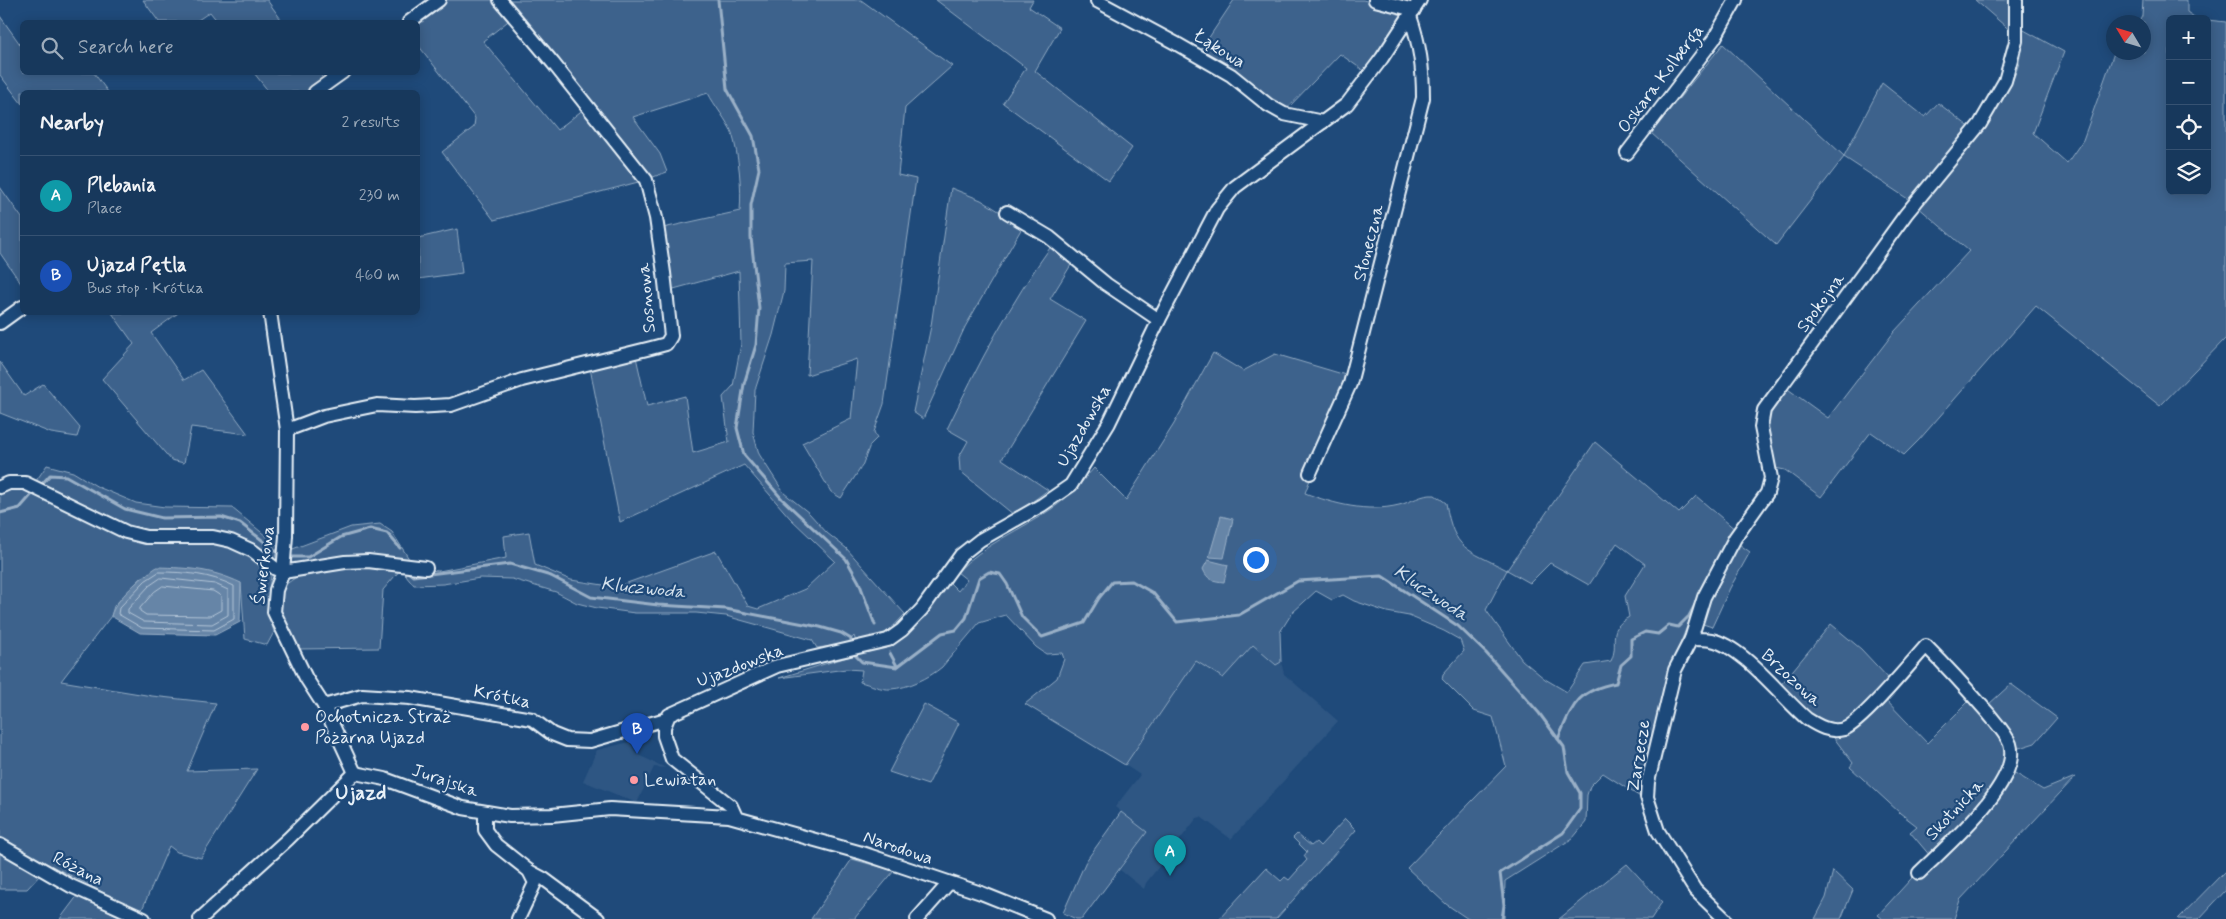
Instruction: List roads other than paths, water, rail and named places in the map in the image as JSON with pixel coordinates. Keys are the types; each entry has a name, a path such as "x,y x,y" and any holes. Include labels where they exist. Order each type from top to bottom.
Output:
{"street":[{"path":"412,20 439,0"},
{"name":"Sosnowa","path":"287,430 337,413 377,405 451,405 522,380 666,344 671,336 656,218 646,180 553,62 500,0"},
{"path":"1375,0 1415,8"},
{"name":"Oskara Kolberga","path":"1627,153 1714,39 1736,0"},
{"name":"Spokojna","path":"1691,639 1704,597 1715,572 1735,538 1767,493 1772,478 1761,428 1764,410 1906,214 1980,124 2005,81 2016,41 2016,0"},
{"name":"Łąkowa","path":"1097,1 1177,44 1231,76 1268,105 1284,114 1323,122"},
{"name":"Ujazdowska","path":"666,719 673,711 770,669 881,643 902,630 922,609 962,555 976,543 1042,506 1071,485 1109,423 1159,320 1217,209 1236,187 1346,104 1365,82 1415,8"},
{"name":"Słoneczna","path":"1310,472 1350,384 1423,98 1423,64 1417,35 1415,8"},
{"path":"318,90 339,75"},
{"path":"1007,212 1050,237 1106,284 1159,320"},
{"path":"0,323 20,308"},
{"name":"Świerkowa","path":"270,315 287,430 287,520 283,572 276,590 274,612 306,678 324,706 355,773"},
{"path":"0,487 9,483 21,482 117,528 136,535 146,537 213,538 231,541 253,551 276,569 283,572 345,562 368,561 426,568"},
{"name":"Brzozowa","path":"1691,639 1711,640 1725,646 1746,660 1807,719 1819,726 1832,730 1844,729 1860,719 1926,646"},
{"name":"Zarzecze","path":"1691,639 1673,679 1648,782 1647,797 1658,831 1695,890 1725,919"},
{"name":"Skotnicka","path":"1919,873 1990,800 2002,784 2010,760 2010,744 1998,726 1964,685 1926,646"},
{"name":"Krótka","path":"324,706 362,695 410,698 532,719 552,734 567,740 590,741 666,719"},
{"path":"666,719 664,736 672,759 731,806 736,817"},
{"path":"200,919 288,839 355,773"},
{"name":"Jurajska","path":"355,773 385,779 463,808 510,816 552,815 610,809 701,813 736,817"},
{"path":"485,812 485,830 496,845 598,919"},
{"name":"Narodowa","path":"736,817 854,851 949,884 981,893 1046,919"},
{"name":"Różana","path":"0,845 71,886 144,919"},
{"path":"518,919 535,883 530,871"},
{"path":"918,919 949,884"}],"water":[{"path":"1221,516 1233,519 1224,558 1209,557"},
{"path":"1208,560 1228,565 1224,582 1207,576 1203,569"},
{"path":"157,567 200,570 241,583 240,622 215,635 140,633 111,616 124,595 137,582"}],"waterway":[{"path":"718,0 727,89 753,136 759,169 751,205 751,238 759,308 756,345 744,384 737,428 744,455 782,499 846,559 859,582 875,625"},
{"name":"Kluczwoda","path":"40,486 50,475 66,476 125,509 162,518 221,517 240,523 280,554"},
{"name":"Kluczwoda","path":"0,513 20,508 34,492"},
{"name":"Kluczwoda","path":"289,557 308,557 341,537 370,529 387,533 400,548"},
{"name":"Kluczwoda","path":"408,572 413,576 510,564 551,576 591,597 658,605 726,609 820,627 841,633 851,639"},
{"name":"Kluczwoda","path":"853,653 862,662 897,667 942,633 956,630 966,618 979,578 989,572 1000,574 1007,584 1022,617 1042,637 1084,623 1099,598 1112,582 1132,581 1153,593 1177,622 1239,615 1298,581 1382,576 1458,626 1486,653 1539,713 1564,747 1568,772 1580,793 1580,809 1563,833 1500,873 1504,905 1502,919"},
{"path":"1558,739 1572,708 1584,695 1592,690 1616,683 1621,665 1631,656 1631,639 1645,632 1658,634 1669,625 1678,627 1689,616 1697,601"},
{"path":"890,653 897,666"}],"place":[{"name":"Ochotnicza Straż Pożarna Ujazd","path":"305,727"},
{"name":"Ujazd Pętla","path":"637,754"},
{"name":"Lewiatan","path":"634,780"},
{"name":"Plebania","path":"1170,876"}],"district":[{"name":"Ujazd","path":"361,793"}]}
